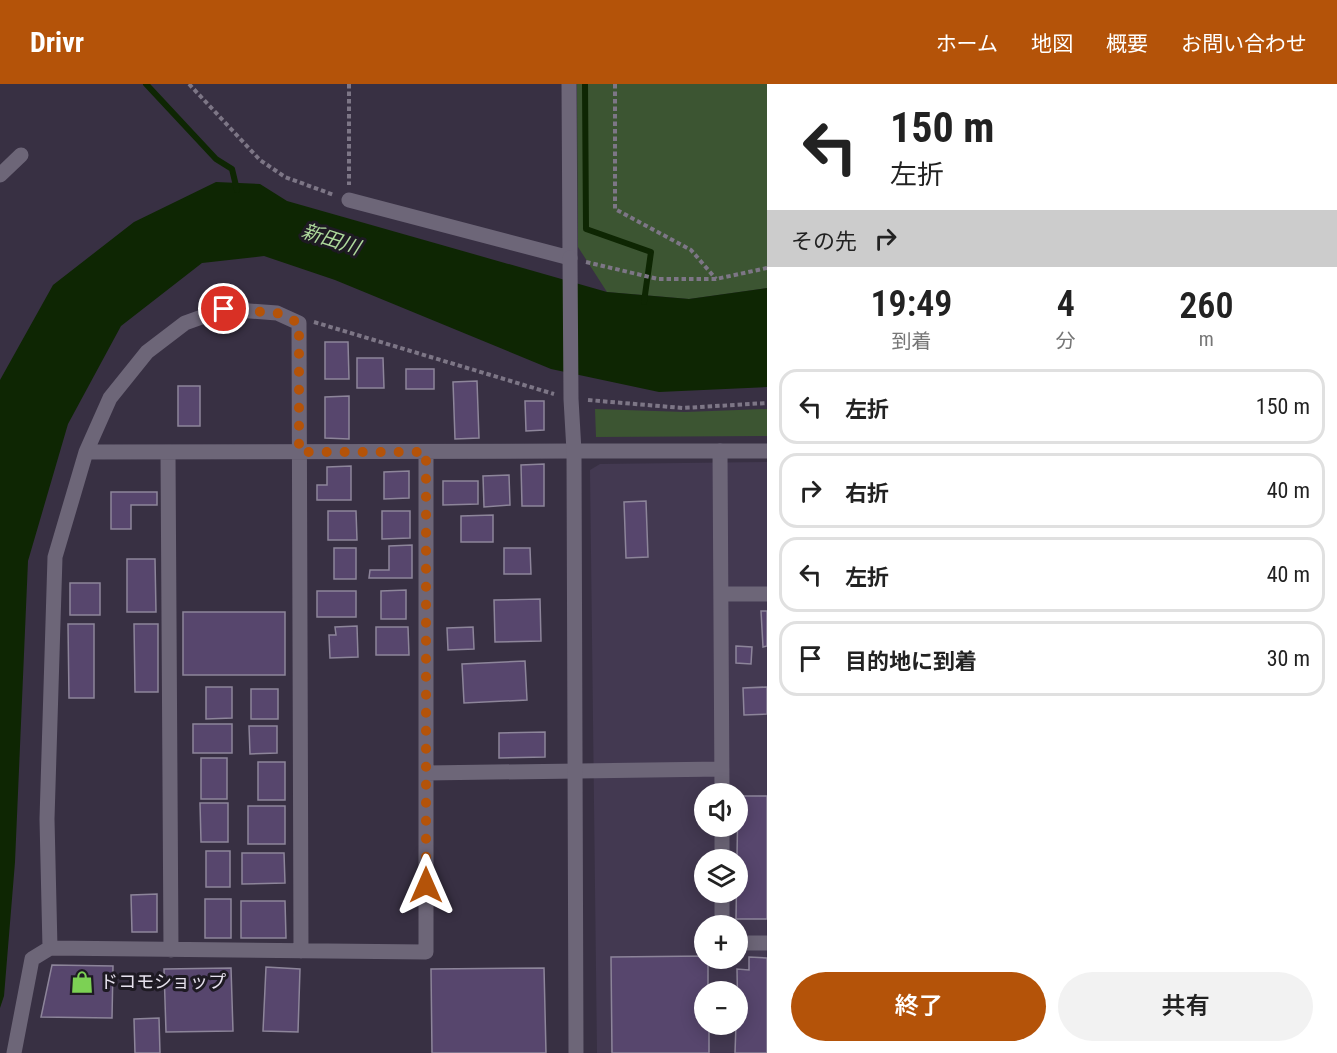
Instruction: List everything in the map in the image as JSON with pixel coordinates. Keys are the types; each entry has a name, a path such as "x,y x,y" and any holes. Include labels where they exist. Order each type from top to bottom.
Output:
{"street":[{"path":"569,84 571,399 574,451 576,1053"},
{"path":"1,171 21,155"},
{"path":"350,200 570,258"},
{"path":"50,948 47,819 55,557 87,452 110,398 147,352 185,323 224,309 277,313 299,323 301,951"},
{"path":"720,451 722,783"},
{"path":"87,452 767,451"},
{"path":"14,1053 32,959 50,948 426,952 426,452"},
{"path":"168,453 171,950"},
{"path":"720,594 767,594"},
{"path":"426,773 722,770"},
{"path":"748,943 767,943"}],"path":[{"path":"189,84 260,160 285,177 350,200 350,84"},
{"path":"615,84 615,209 691,250 716,279"},
{"path":"570,258 658,279 716,279 767,268"},
{"path":"299,323 312,321 571,399 683,408 767,403"}],"shaded area":[{"path":"577,84 767,84 767,288 689,299 607,292 578,247"},
{"path":"595,409 685,412 767,409 767,436 596,437"},
{"path":"767,462 767,1053 597,1053 590,470 600,464"}],"water":[{"name":"新田川","path":"216,182 260,184 287,201 607,292 689,299 767,288 767,387 659,392 551,369 335,280 264,256 202,263 121,326 68,424 28,561 15,862 4,996 0,1008 0,380 53,285 134,222"}],"building":[{"path":"325,342 348,342 349,379 325,379"},
{"path":"357,358 383,358 384,388 357,388"},
{"path":"406,369 434,369 434,389 406,389"},
{"path":"477,381 479,438 455,439 453,382"},
{"path":"178,386 200,386 200,426 178,426"},
{"path":"349,396 349,439 325,438 325,397"},
{"path":"525,401 544,401 544,430 526,431"},
{"path":"544,464 544,506 522,506 521,465"},
{"path":"351,466 351,500 317,500 317,485 327,485 327,467"},
{"path":"409,471 409,498 384,499 384,472"},
{"path":"509,475 510,505 484,507 483,476"},
{"path":"443,481 478,481 478,504 443,505"},
{"path":"111,492 157,492 157,505 131,505 131,529 111,529"},
{"path":"646,501 648,557 626,558 624,502"},
{"path":"328,511 356,511 357,540 328,540"},
{"path":"382,511 410,511 410,538 382,539"},
{"path":"493,515 493,542 461,542 461,516"},
{"path":"412,545 412,578 369,578 370,570 389,570 389,546"},
{"path":"334,548 356,548 356,579 334,579"},
{"path":"504,548 530,548 531,574 504,574"},
{"path":"127,559 155,559 156,612 127,612"},
{"path":"70,583 100,583 100,615 70,615"},
{"path":"406,590 406,619 381,619 381,591"},
{"path":"317,591 356,591 356,617 317,617"},
{"path":"540,599 541,641 495,642 494,600"},
{"path":"761,611 767,611 767,646 763,647"},
{"path":"183,612 285,612 285,675 183,675"},
{"path":"68,624 94,624 94,698 69,698"},
{"path":"134,624 158,624 158,692 135,692"},
{"path":"357,626 358,657 330,658 329,635 336,635 335,627"},
{"path":"376,627 408,627 409,655 376,655"},
{"path":"473,627 474,649 448,650 447,628"},
{"path":"736,646 752,647 751,664 736,663"},
{"path":"525,661 527,700 464,703 462,664"},
{"path":"206,687 232,687 232,718 206,719"},
{"path":"767,687 767,714 744,715 743,688"},
{"path":"251,689 278,689 278,719 251,719"},
{"path":"193,724 232,724 232,753 193,753"},
{"path":"249,726 277,726 277,753 250,754"},
{"path":"545,732 545,757 499,758 499,733"},
{"path":"201,758 227,758 227,799 201,799"},
{"path":"258,762 285,762 285,800 258,800"},
{"path":"748,796 767,796 767,919 748,919 748,915 736,915 736,903 748,903 748,849 737,849 737,837 748,837"},
{"path":"200,803 228,803 228,842 201,842"},
{"path":"248,806 285,806 285,844 248,844"},
{"path":"206,851 230,851 230,887 206,887"},
{"path":"242,853 284,853 285,883 242,884"},
{"path":"157,894 157,932 132,932 131,895"},
{"path":"205,899 231,899 231,938 205,938"},
{"path":"241,901 285,901 286,938 241,938"},
{"path":"694,956 694,969 708,969 708,981 694,981 694,1035 709,1035 709,1053 612,1053 611,957"},
{"path":"749,957 767,958 767,1053 735,1053 736,1035 748,1035 748,981 737,981 737,969 749,970"},
{"path":"52,965 113,966 112,1018 41,1017"},
{"path":"266,967 300,969 298,1032 263,1031"},
{"path":"231,968 233,1031 166,1032 164,969"},
{"path":"544,968 546,1053 432,1053 431,969"},
{"path":"159,1018 160,1053 135,1053 134,1019"}],"waterway":[{"path":"146,84 216,159 232,169 237,190"},
{"path":"585,84 586,229 651,252 644,302"}],"place":[{"name":"ドコモショップ","path":"82,982"}],"route":[{"path":"224,309 277,313 299,323 299,452 426,452 426,885"}]}
